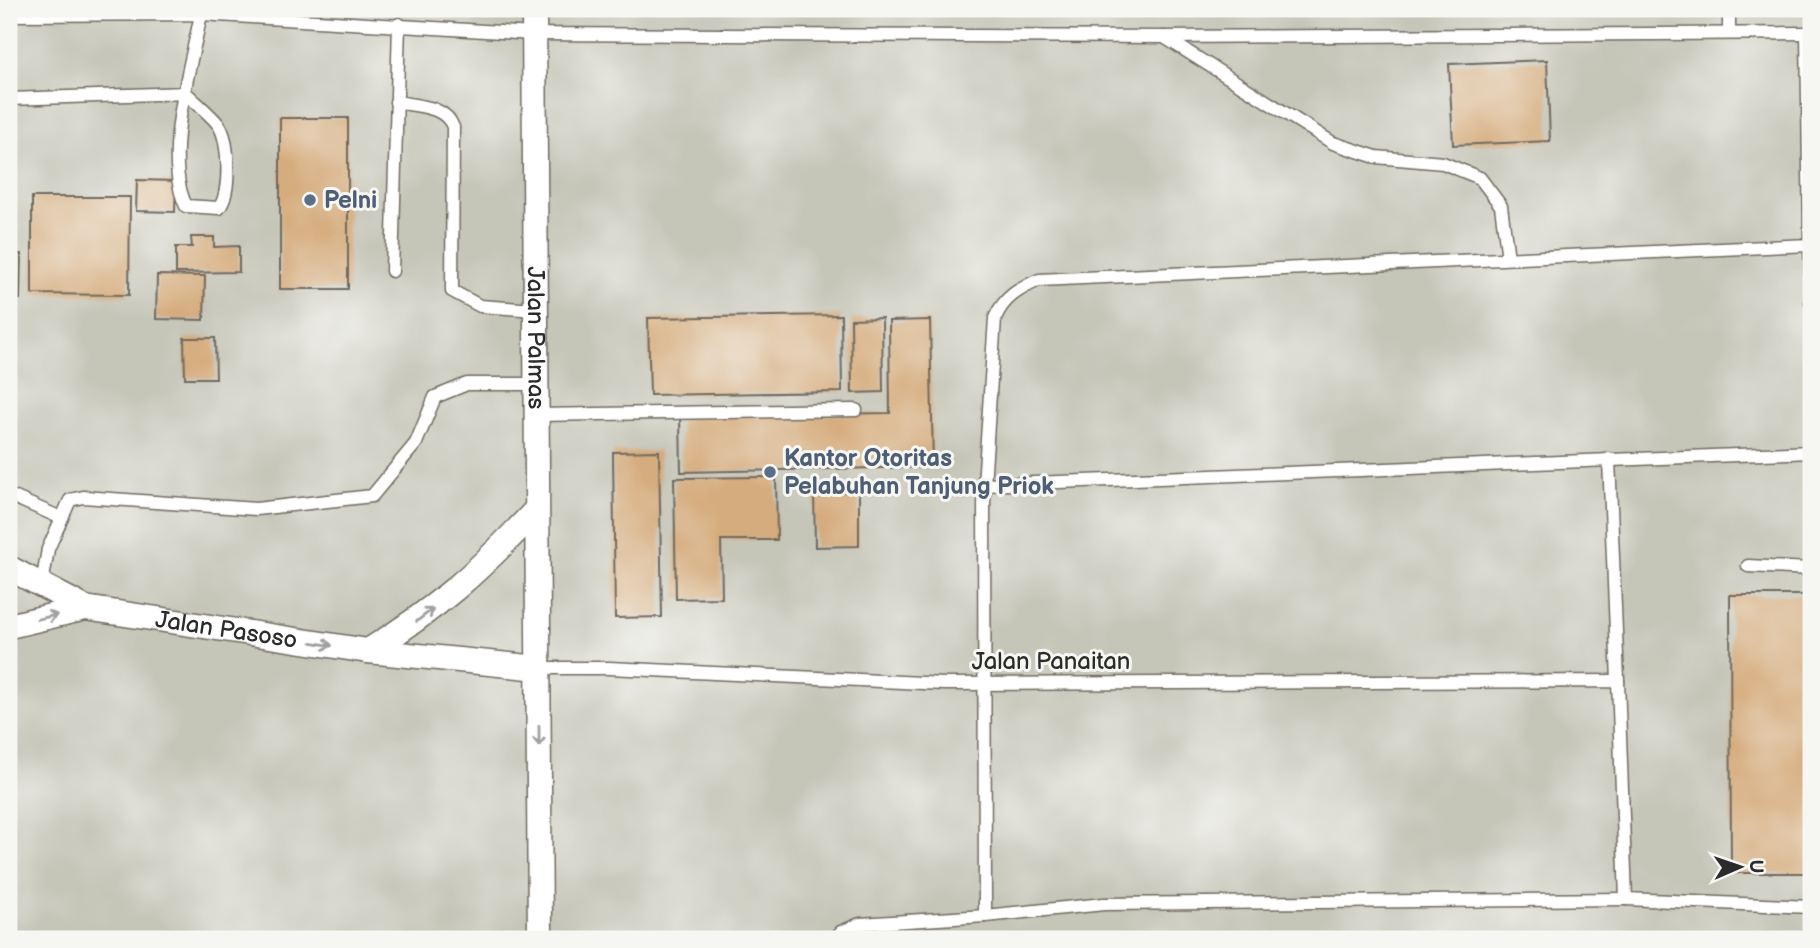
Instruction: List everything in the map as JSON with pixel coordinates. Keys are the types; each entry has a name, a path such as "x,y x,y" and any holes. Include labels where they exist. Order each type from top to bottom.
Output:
{"street":[{"name":"Jalan Palmas","path":"534,9 540,939"},
{"path":"368,651 420,620 451,595 485,566 536,510"},
{"name":"Jalan Pasoso","path":"9,568 85,608 368,651 539,668"},
{"name":"Jalan Pasoso","path":"9,626 85,608"}],"lane":[{"path":"1729,9 1729,32"},
{"path":"9,15 201,14 534,34 1164,37 1809,33 1811,303"},
{"path":"9,99 186,93 219,125 227,151 225,201 219,208 186,206 180,194 176,156 186,93 201,14"},
{"path":"392,271 398,24"},
{"path":"1164,37 1333,143 1376,157 1443,163 1480,178 1501,206 1508,258"},
{"path":"396,102 440,111 450,119 453,127 452,291 480,306 536,310"},
{"path":"985,916 987,682 984,485 995,318 1001,304 1020,289 1039,281 1810,245"},
{"path":"42,584 48,549 59,517 70,500 83,497 256,509 372,496 416,443 435,397 467,384 536,384"},
{"path":"536,415 856,410"},
{"path":"984,485 1811,452"},
{"path":"1609,459 1626,899"},
{"path":"9,495 59,517"},
{"path":"1748,566 1811,569"},
{"name":"Jalan Panaitan","path":"539,668 637,669 944,684 1618,681"},
{"path":"835,939 841,932 860,924 985,916 1104,904 1626,899 1811,907"}],"shaded area":[{"path":"9,9 1811,9 1811,939 9,939"}],"building":[{"path":"1547,60 1550,141 1453,145 1449,64"},
{"path":"280,118 348,118 348,289 280,289"},
{"path":"137,180 176,181 175,212 136,211"},
{"path":"32,197 130,197 129,295 32,294"},
{"path":"191,237 214,237 214,247 239,246 239,272 176,273 176,247 192,247"},
{"path":"9,254 21,254 20,299 9,299"},
{"path":"157,275 205,276 204,320 156,319"},
{"path":"841,315 842,392 650,395 648,318"},
{"path":"882,318 883,392 852,393 851,319"},
{"path":"930,320 933,467 681,472 680,416 890,413 889,321"},
{"path":"184,338 215,338 216,378 185,378"},
{"path":"659,451 662,617 615,618 613,452"},
{"path":"776,477 777,540 721,540 722,598 676,599 674,478"},
{"path":"814,492 859,492 859,546 815,547"},
{"path":"1730,595 1811,595 1811,873 1731,873"}],"place":[{"name":"Pelni","path":"310,200"},
{"name":"Kantor Otoritas Pelabuhan Tanjung Priok","path":"770,472"}]}
